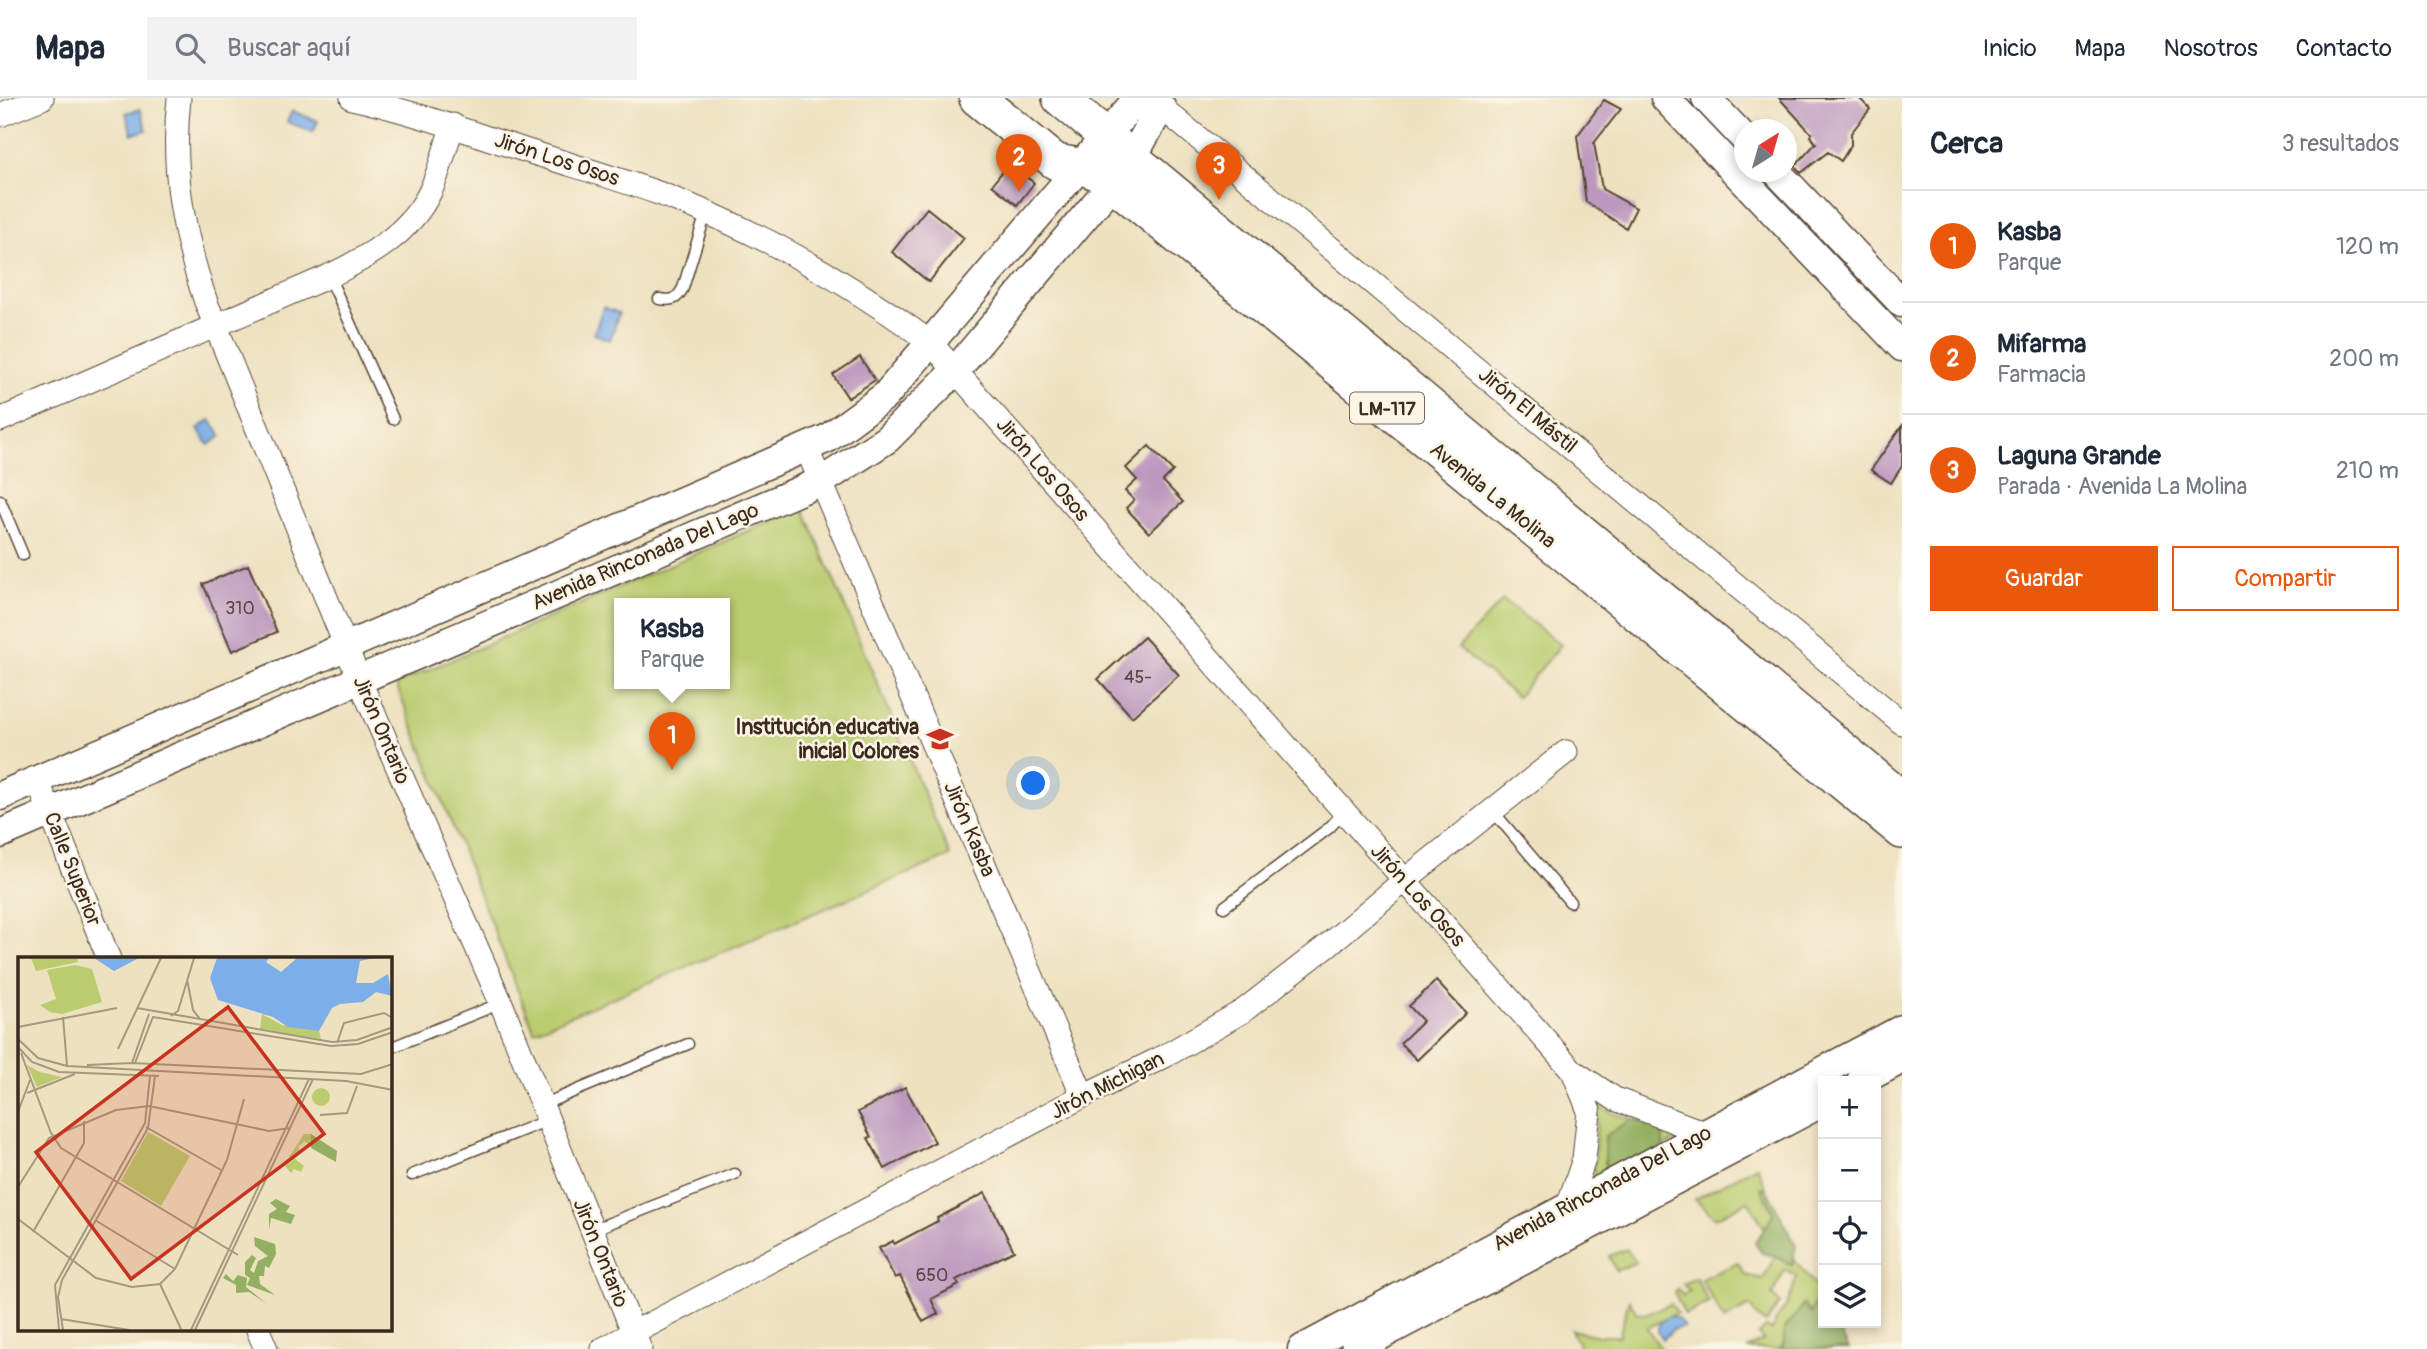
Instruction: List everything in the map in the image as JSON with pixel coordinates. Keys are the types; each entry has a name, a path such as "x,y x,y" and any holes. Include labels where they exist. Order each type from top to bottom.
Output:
{"main road":[{"name":"Avenida La Molina","path":"976,98 1056,162 1080,166 1101,174 1122,170 1590,540 1902,799"},
{"name":"Avenida La Molina","path":"1060,98 1106,136 1122,170 1689,656 1902,831"},
{"path":"1590,540 1689,656"}],"street":[{"path":"0,116 42,98"},
{"name":"Jirón Ontario","path":"179,98 176,143 179,197 198,278 359,679 501,1003 637,1341"},
{"name":"Jirón Los Osos","path":"352,98 453,125 625,181 706,212 822,271 930,342 1573,1071 1615,1098 1711,1145"},
{"path":"1665,98 1902,347"},
{"name":"Avenida Rinconada Del Lago","path":"0,796 828,438 885,396 1106,136 1151,101"},
{"name":"Avenida Rinconada Del Lago","path":"0,834 821,481 887,439 956,370 1122,170 1151,101"},
{"name":"Jirón El Mástil","path":"1151,101 1902,723"},
{"path":"1696,131 1712,104 1734,127"},
{"path":"0,419 329,276 375,251 412,220 430,192 453,125"},
{"path":"1786,182 1902,303"},
{"path":"1856,299 1879,278"},
{"name":"Jirón Kasba","path":"806,447 1083,1096"},
{"name":"Jirón Michigan","path":"603,1349 637,1341 1083,1096 1165,1056 1242,1011 1328,945 1566,752"},
{"name":"Calle Superior","path":"37,779 108,957"},
{"name":"Avenida Rinconada Del Lago","path":"1302,1349 1570,1220 1711,1145 1878,1064 1902,1029"},
{"name":"Jirón Los Osos","path":"1570,1220 1584,1158 1589,1111 1573,1071"},
{"name":"Avenida Rinconada Del Lago","path":"1711,1145 1818,1104"},
{"name":"Avenida Rinconada Del Lago","path":"1355,1349 1570,1220"},
{"path":"259,1332 266,1349"}],"lane":[{"path":"659,299 670,301 678,298 706,212"},
{"path":"329,276 393,419"},
{"path":"0,500 23,555"},
{"path":"1492,810 1570,902"},
{"path":"1224,907 1329,828 1344,812"},
{"path":"392,1047 501,1003"},
{"path":"412,1175 688,1045"},
{"path":"592,1230 735,1174"}],"green space":[{"path":"803,507 950,856 534,1031 396,684"},
{"path":"1503,600 1561,645 1517,697 1458,648"},
{"path":"1598,1105 1614,1114 1687,1134 1593,1185"},
{"path":"1632,1119 1663,1128 1663,1147 1620,1170 1605,1165 1605,1136"},
{"path":"1757,1166 1766,1188 1762,1189 1774,1214 1765,1229 1748,1201 1715,1218 1695,1199"},
{"path":"1761,1188 1766,1188 1796,1245 1792,1265 1762,1253 1755,1243 1774,1214"},
{"path":"1627,1249 1636,1262 1616,1271 1609,1256"},
{"path":"1775,1256 1792,1265 1794,1259 1818,1290 1810,1315 1804,1305 1780,1349 1747,1349 1764,1340 1758,1335 1766,1327 1772,1330 1787,1305 1797,1277 1785,1270 1772,1295 1780,1303 1766,1323 1758,1318 1750,1306 1724,1320 1701,1279 1738,1263 1745,1275 1763,1279"},
{"path":"1696,1278 1709,1303 1685,1315 1674,1292 1678,1289 1683,1296 1689,1291 1683,1284"},
{"path":"1818,1294 1818,1328 1838,1328 1849,1349 1780,1349 1784,1345 1784,1330 1804,1304 1811,1314"},
{"path":"1629,1300 1637,1313 1647,1314 1671,1304 1677,1313 1647,1328 1661,1349 1581,1349 1571,1330 1599,1336 1619,1336"}],"water":[{"path":"140,109 147,130 132,134 126,113"},
{"path":"292,111 318,121 313,132 287,122"},
{"path":"603,307 619,313 610,340 594,334"},
{"path":"210,420 222,436 209,445 198,429"},
{"path":"1671,1316 1678,1319 1684,1327 1674,1329 1663,1339 1658,1332 1659,1326"}],"building":[{"path":"1779,98 1859,98 1870,109 1851,133 1851,145 1841,161 1828,152 1801,173 1797,164 1816,143 1810,136 1812,134"},
{"path":"1604,100 1621,109 1594,143 1602,189 1636,208 1626,228 1586,202 1577,136"},
{"path":"1009,163 1034,183 1017,205 992,185"},
{"path":"927,208 964,238 929,282 892,252"},
{"path":"860,357 875,380 848,398 833,375"},
{"path":"1902,426 1902,466 1891,483 1871,470"},
{"path":"1149,446 1173,471 1163,481 1183,502 1149,533 1126,508 1134,500 1125,491 1137,480 1126,468"},
{"path":"248,565 277,632 232,651 203,584"},
{"path":"1144,637 1179,675 1132,717 1098,679"},
{"path":"1436,981 1466,1013 1417,1060 1400,1043 1423,1021 1409,1006"},
{"path":"905,1087 935,1142 885,1169 858,1112"},
{"path":"985,1193 1014,1251 956,1280 959,1285 931,1299 938,1314 923,1322 900,1276 895,1278 879,1248 893,1241 894,1244"}],"place":[{"name":"Mifarma","path":"1019,192"},
{"name":"Laguna Grande","path":"1219,200"},
{"name":"Institución educativa inicial Colores","path":"940,739"},
{"name":"Kasba","path":"672,770"}]}
